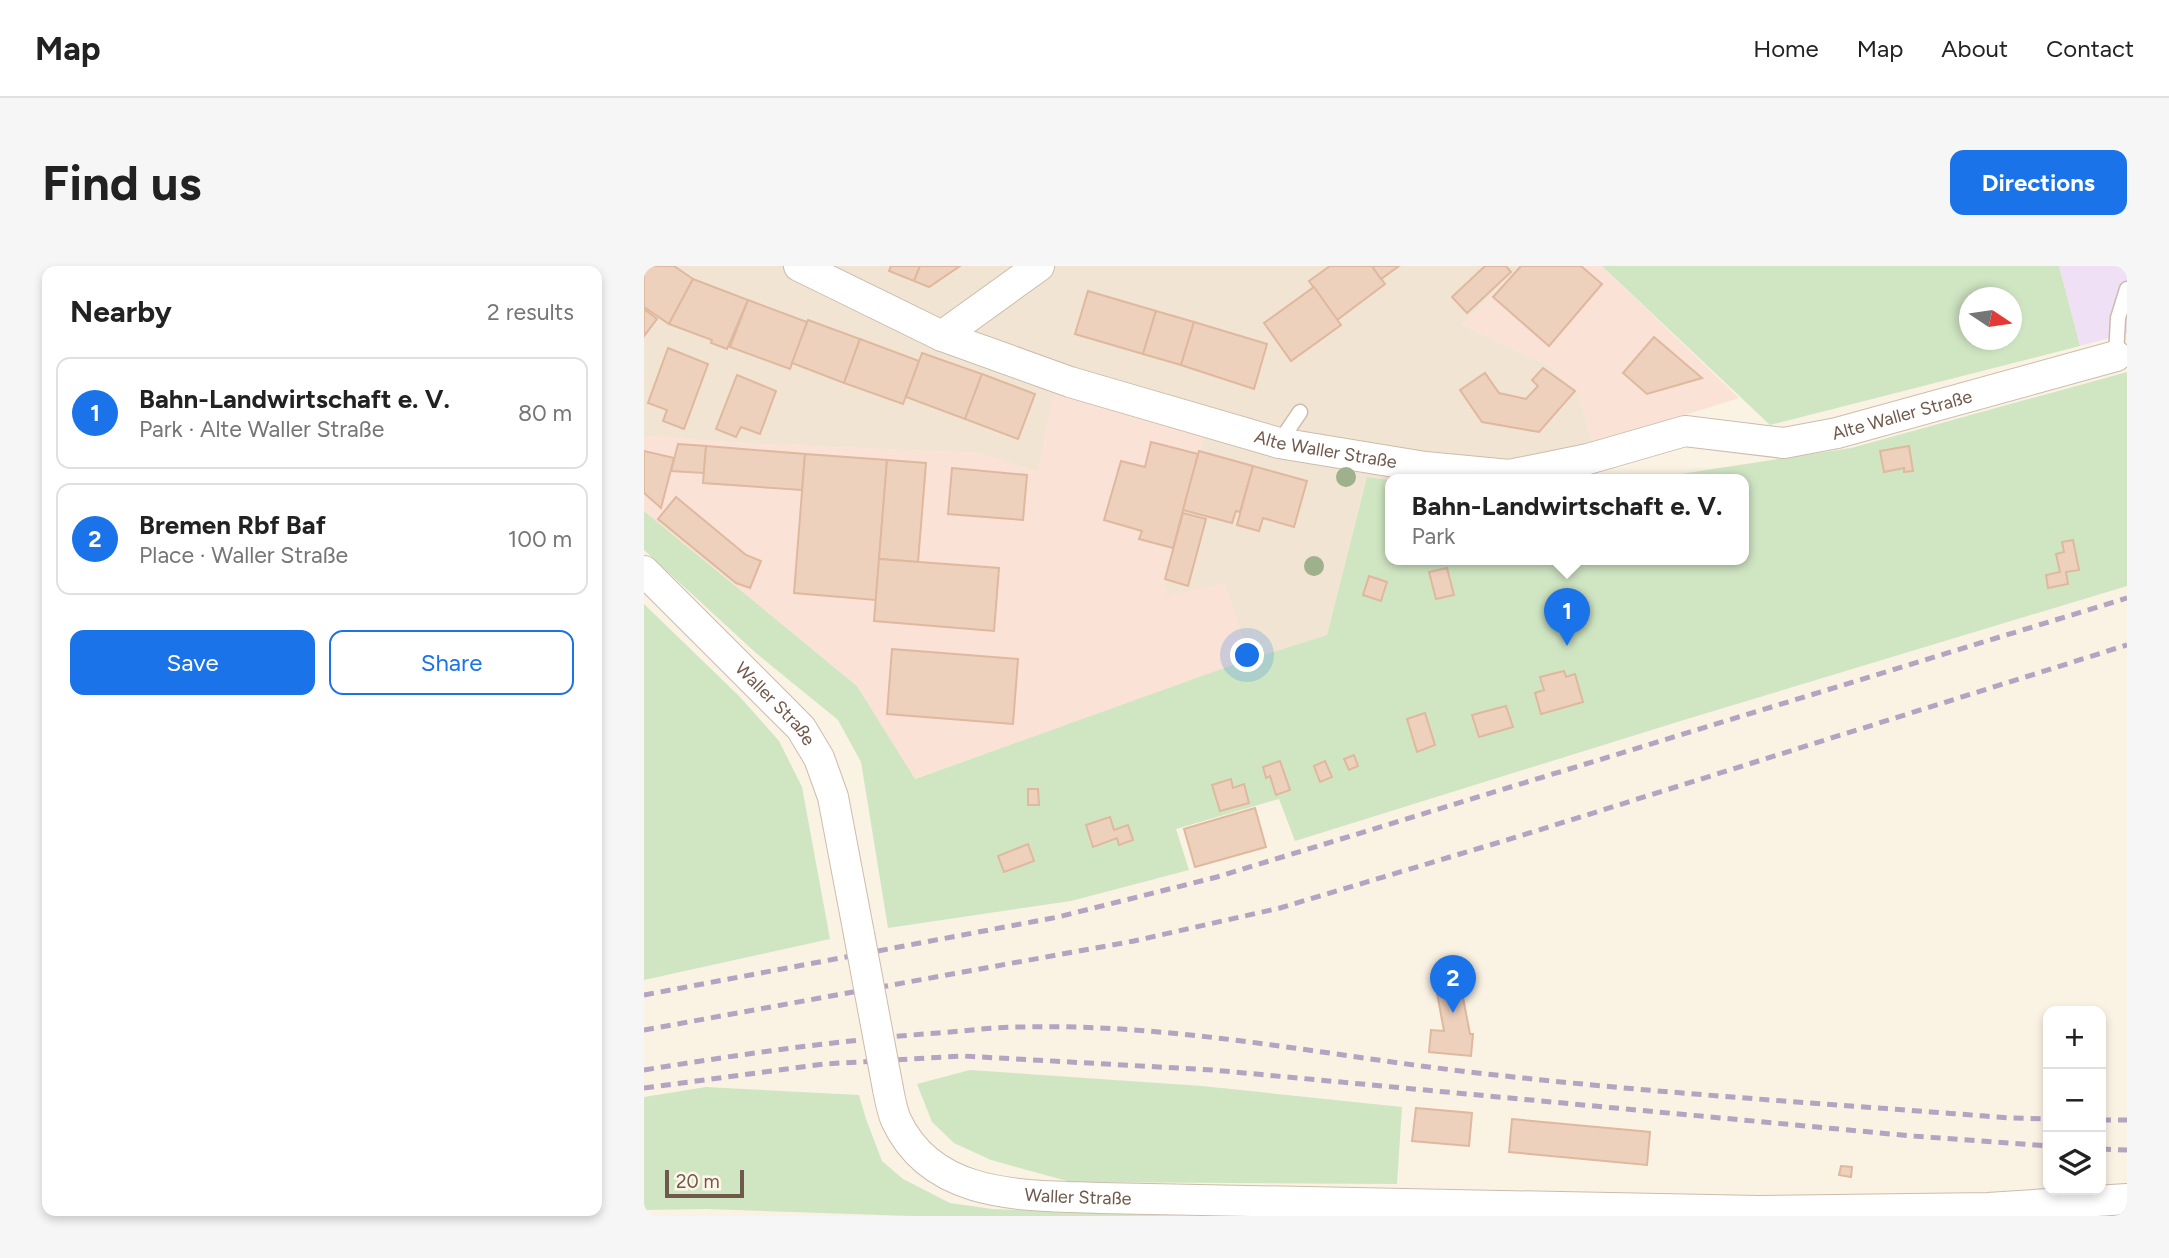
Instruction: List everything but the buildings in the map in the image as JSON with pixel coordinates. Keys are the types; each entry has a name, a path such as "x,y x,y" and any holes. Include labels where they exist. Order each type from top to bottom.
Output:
{"street":[{"name":"Alte Waller Straße","path":"799,266 942,336 1066,380 1279,443 1425,467 1498,474"},
{"path":"942,336 1039,266"},
{"name":"Alte Waller Straße","path":"1514,474 1588,459 1685,431 1784,443 1836,433 2116,356"},
{"name":"Waller Straße","path":"644,571 801,728 820,758 833,797 895,1119 910,1144 930,1165 955,1179 981,1188 1017,1195 1759,1211 1988,1208 2127,1199"}],"lane":[{"path":"2116,356 2118,318 2127,289"},
{"path":"1279,443 1300,412"}],"shaded area":[{"path":"644,266 1520,266 1462,325 1550,366 1578,393 1593,444 1598,474 1385,474 1385,479 1367,477 1327,635 1249,660 1225,584 1165,597 1164,584 1206,429 1057,381 1038,472 979,453 760,444 644,436"},
{"path":"1520,266 1602,266 1739,398 1593,444 1578,393 1550,366 1462,325"},
{"path":"2059,266 2127,266 2127,333 2080,346"},
{"path":"1057,380 1206,428 1164,583 1165,596 1225,584 1249,660 914,779 857,686 644,511 644,436 760,444 979,453 1038,472"}],"green space":[{"path":"1602,266 2059,266 2080,346 1770,425"},
{"path":"2127,372 2127,586 1295,841 1279,799 1176,829 1189,870 1071,901 888,928 861,762 838,720 756,653 644,550 644,511 857,686 915,779 1241,662 1327,635 1367,477 1385,479 1385,565 1749,565 1749,474 1680,474 1851,448"},
{"path":"644,604 740,697 779,741 802,787 830,939 644,980"},
{"path":"970,1070 1202,1086 1402,1107 1397,1184 1071,1182 991,1160 954,1143 932,1122 917,1084"},
{"path":"706,1087 859,1095 882,1161 903,1179 950,1203 992,1209 1183,1216 911,1216 707,1209 644,1210 644,1097"}],"railway":[{"path":"644,995 1058,917 1217,877 2127,598"},
{"path":"644,1030 1134,941 1280,908 1520,836 2127,645"},
{"path":"644,1070 864,1039 1000,1028 1080,1027 1196,1036 1552,1081 2043,1119"},
{"path":"644,1088 824,1064 963,1056 1213,1070 1912,1136 2043,1146"},
{"path":"2106,1120 2127,1120"},
{"path":"2106,1149 2127,1150"}],"place":[{"name":"Bahn-Landwirtschaft e. V.","path":"1567,646"},
{"name":"Bremen Rbf Baf","path":"1453,1013"}]}
